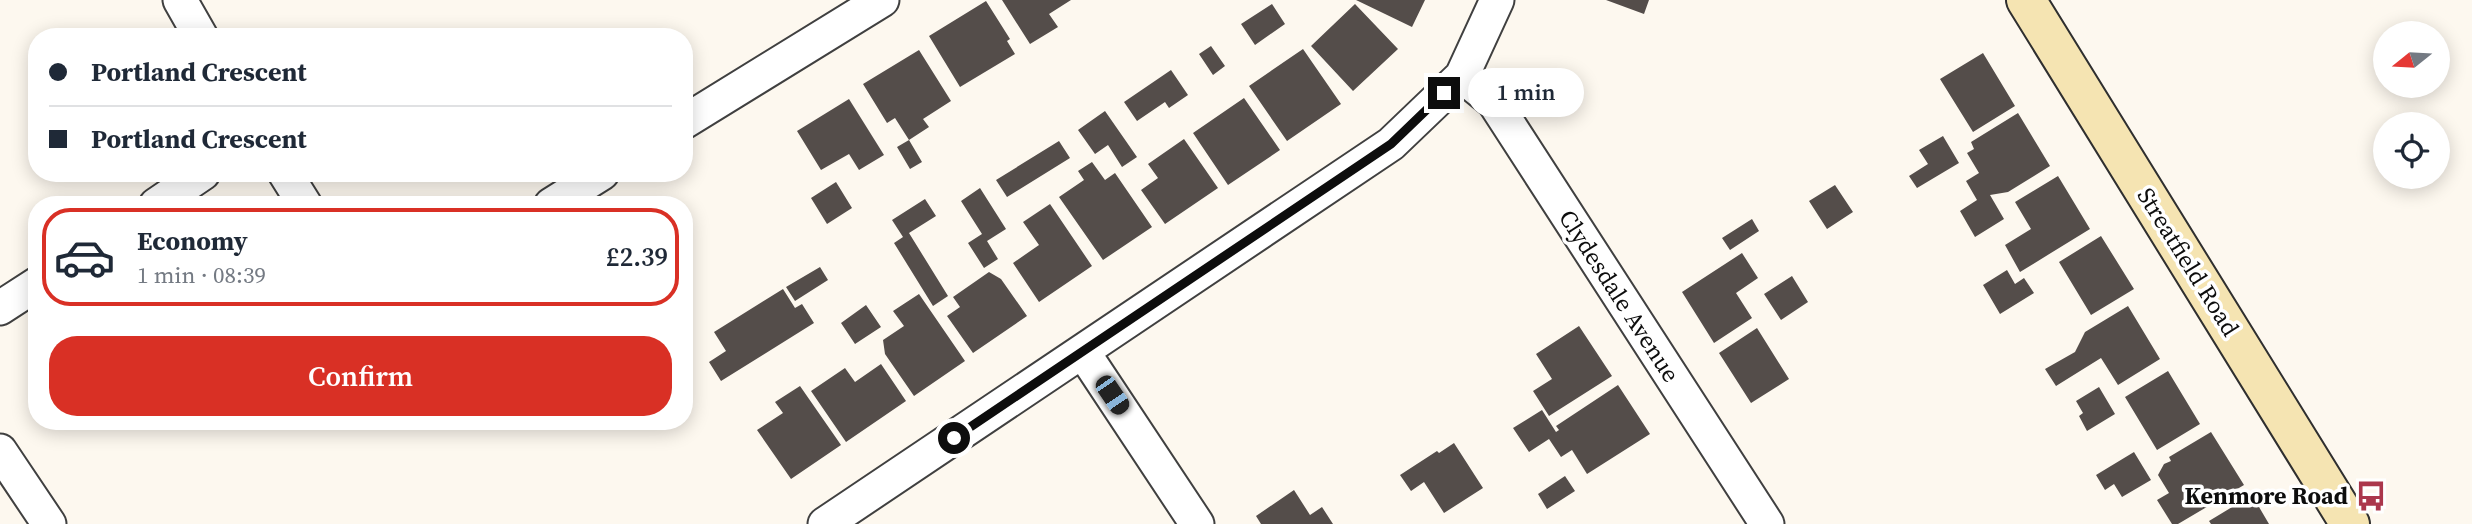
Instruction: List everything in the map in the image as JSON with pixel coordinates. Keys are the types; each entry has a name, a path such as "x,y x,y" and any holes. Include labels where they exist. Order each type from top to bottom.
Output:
{"street":[{"path":"180,0 196,28"},
{"path":"693,116 882,0"},
{"path":"825,524 1391,144 1462,76 1497,0"},
{"name":"Streatfield Road","path":"2026,0 2350,524"},
{"name":"Clydesdale Avenue","path":"1462,76 1494,102 1767,524"},
{"path":"169,196 190,182"},
{"path":"565,196 588,182"},
{"path":"0,308 28,290"},
{"path":"1083,352 1197,524"},
{"path":"0,451 49,524"}],"building":[{"path":"1002,0 1071,0 1049,14 1058,27 1030,44"},
{"path":"1356,0 1425,0 1412,27"},
{"path":"1606,0 1649,0 1644,14"},
{"path":"986,1 1010,39 1007,41 1015,54 960,87 929,36"},
{"path":"1272,4 1285,24 1255,45 1241,24"},
{"path":"1355,4 1398,49 1353,91 1311,46"},
{"path":"1211,46 1225,66 1213,75 1199,54"},
{"path":"1303,49 1341,104 1287,141 1249,86"},
{"path":"919,50 951,101 923,119 929,127 909,140 895,118 887,123 863,84"},
{"path":"1983,53 2015,106 1973,132 1940,79"},
{"path":"1171,70 1188,95 1169,108 1165,102 1137,121 1124,102"},
{"path":"1244,98 1280,150 1228,185 1193,133"},
{"path":"849,99 884,155 859,170 849,154 821,170 797,131"},
{"path":"1105,111 1137,157 1122,167 1108,145 1095,154 1078,130"},
{"path":"2018,113 2050,166 2008,192 1990,195 2004,219 1975,237 1960,211 1977,200 1966,181 1979,173 1967,153 1974,149 1971,142"},
{"path":"1943,136 1959,163 1917,188 1909,176 1928,164 1919,150"},
{"path":"1184,139 1218,188 1165,224 1141,190 1158,178 1148,164"},
{"path":"909,140 922,162 910,169 897,147"},
{"path":"1059,141 1070,158 1007,197 996,180"},
{"path":"1092,162 1105,180 1115,173 1152,227 1103,260 1059,197 1084,180 1078,171"},
{"path":"2058,176 2090,229 2020,272 2005,245 2031,229 2015,202"},
{"path":"836,182 852,208 827,224 811,198"},
{"path":"1835,185 1853,212 1827,229 1809,201"},
{"path":"980,188 1006,229 987,241 998,259 984,268 968,243 982,234 961,201"},
{"path":"925,199 936,216 909,233 948,296 933,306 894,243 903,237 892,220"},
{"path":"1050,204 1092,266 1039,302 1013,263 1039,245 1023,222"},
{"path":"1752,219 1759,231 1730,250 1722,238"},
{"path":"2101,236 2134,289 2091,315 2059,262"},
{"path":"1742,253 1758,278 1736,293 1752,318 1714,343 1682,292"},
{"path":"820,267 828,280 795,301 786,287"},
{"path":"2007,270 2015,284 2024,278 2034,293 2000,314 1983,285"},
{"path":"989,272 1001,279 1027,316 973,353 947,316 960,307 953,297"},
{"path":"1792,276 1808,302 1781,320 1764,294"},
{"path":"783,289 795,308 802,304 814,323 721,381 709,362 726,351 714,332"},
{"path":"919,294 965,361 914,396 885,354 883,340 904,326 893,311"},
{"path":"866,305 881,327 855,344 841,323"},
{"path":"2128,306 2160,359 2118,385 2101,358 2056,386 2045,369 2075,352 2085,332"},
{"path":"1579,326 1612,376 1549,416 1533,391 1552,379 1536,354"},
{"path":"1757,328 1789,379 1751,403 1719,353"},
{"path":"881,364 906,401 846,442 811,391 845,368 855,382"},
{"path":"2168,371 2200,424 2157,450 2125,397"},
{"path":"1618,385 1650,434 1587,474 1572,450 1561,457 1549,439 1529,452 1513,428 1542,410 1556,432 1559,430 1556,426"},
{"path":"800,386 841,445 791,479 757,430 783,413 775,402"},
{"path":"2099,387 2115,414 2087,431 2079,416 2083,413 2076,401"},
{"path":"2211,432 2244,485 2178,524 2172,524 2157,500 2169,493 2158,475 2164,464 2171,461 2169,457"},
{"path":"1454,443 1483,488 1444,513 1424,482 1411,491 1400,475"},
{"path":"2134,452 2151,480 2122,497 2114,484 2105,490 2096,475"},
{"path":"1565,476 1575,491 1547,509 1538,494"},
{"path":"1294,490 1310,515 1322,507 1333,524 1261,524 1256,516"},
{"path":"2252,495 2269,524 2211,524 2209,521"}],"place":[{"name":"Kenmore Road","path":"2371,496"}],"route":[{"path":"954,438 1391,144 1444,93"}]}
